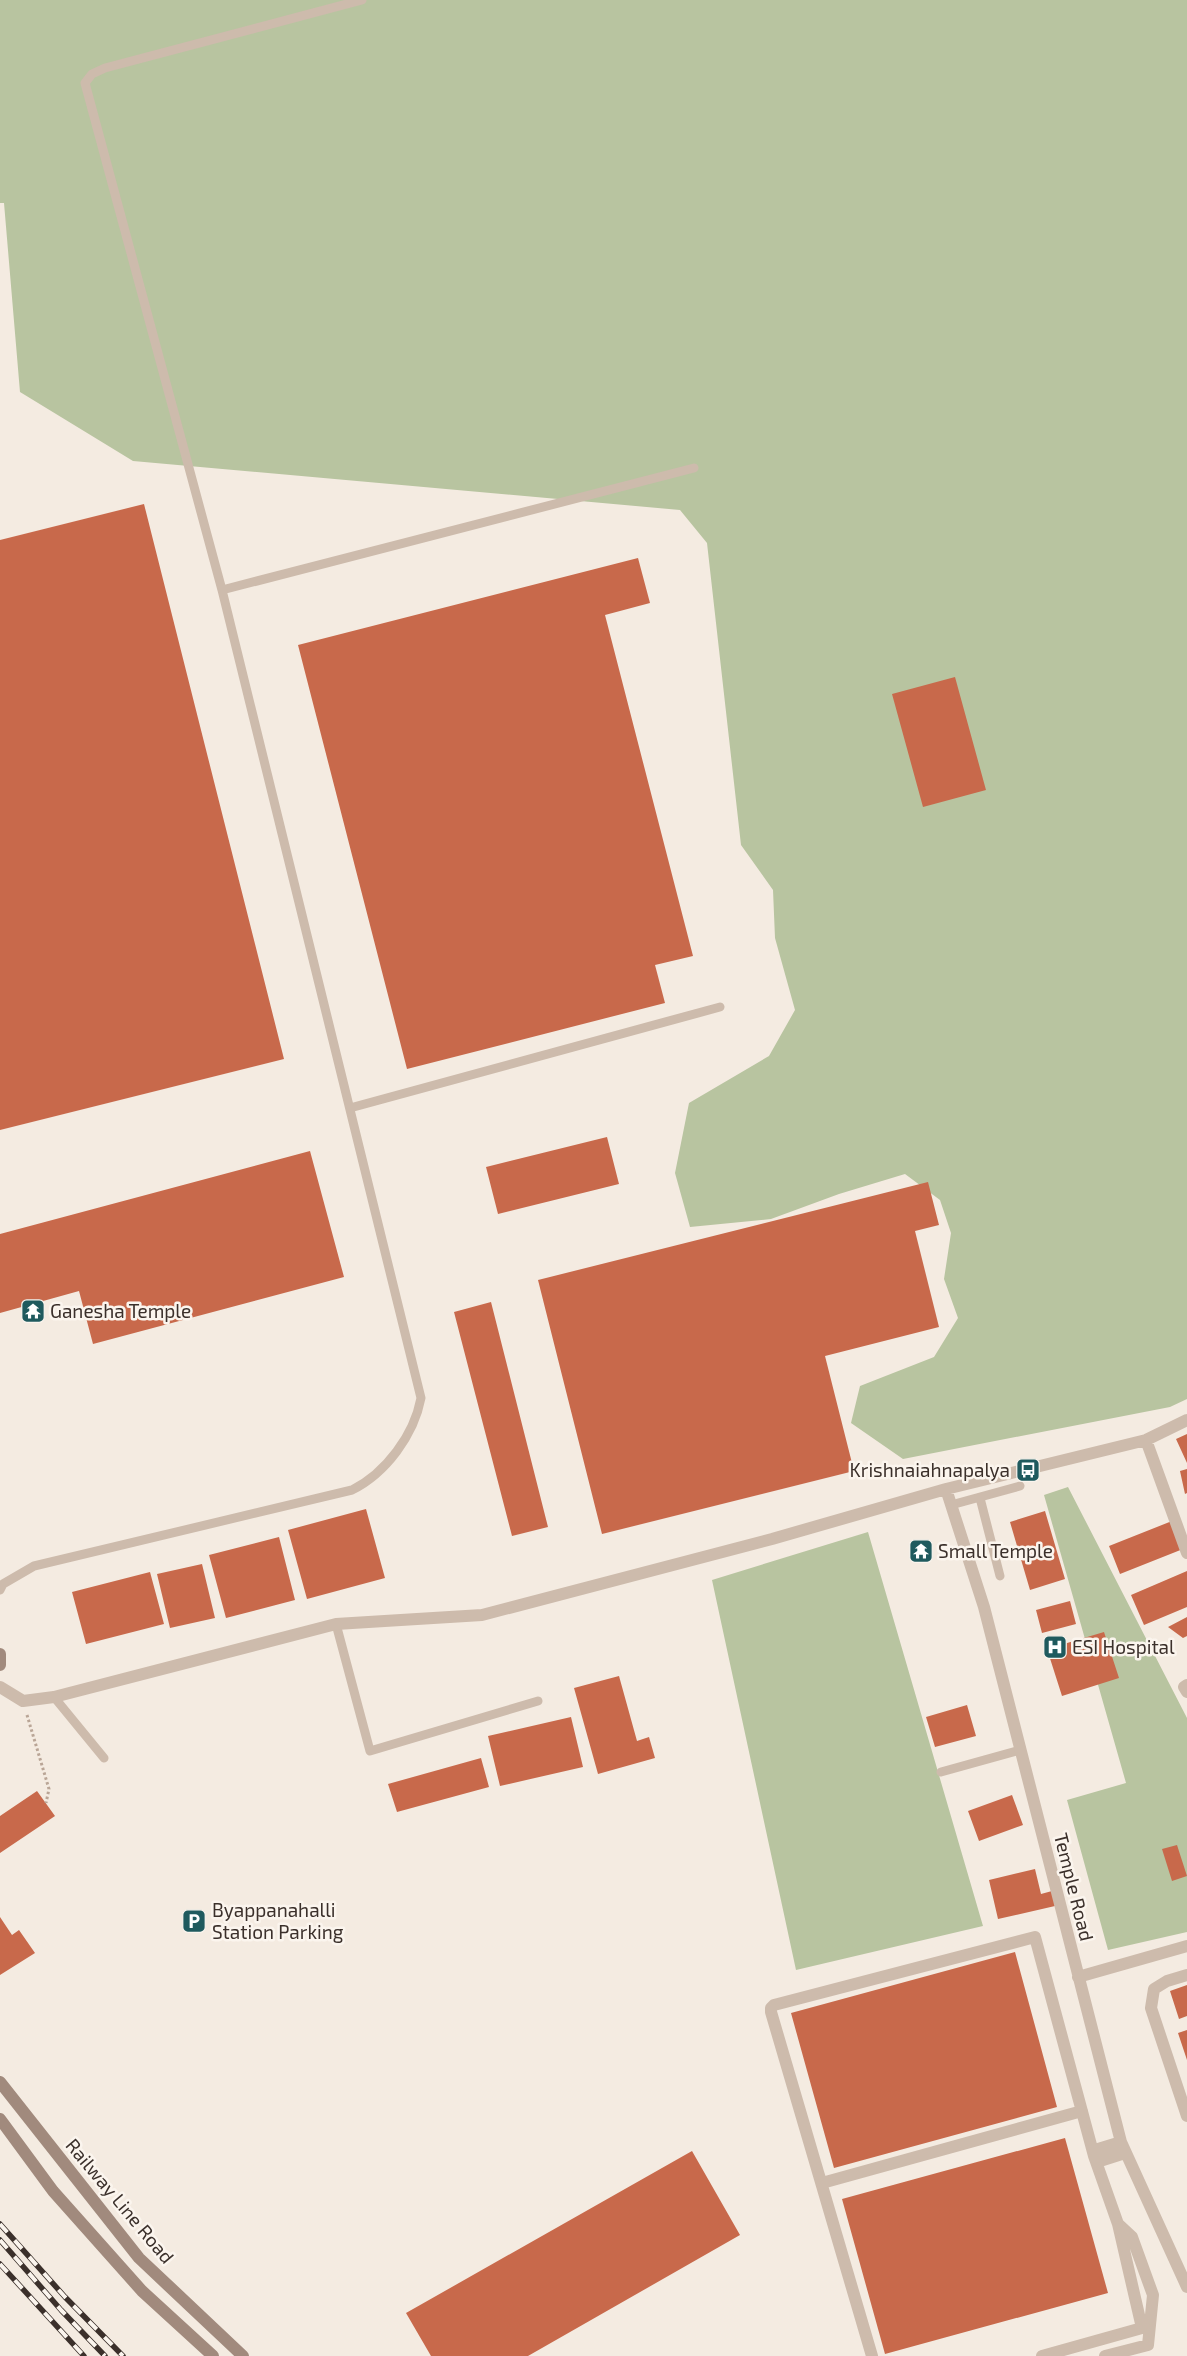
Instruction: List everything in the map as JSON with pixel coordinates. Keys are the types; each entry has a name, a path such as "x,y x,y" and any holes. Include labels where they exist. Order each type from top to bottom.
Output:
{"main road":[{"path":"0,1654 0,1665"},
{"name":"Railway Line Road","path":"0,2082 139,2258 243,2356"},
{"path":"0,2119 53,2191 142,2291 214,2356"}],"street":[{"path":"0,1687 24,1701 54,1697 336,1624 482,1615 772,1539 946,1488 1146,1440 1187,1420"},
{"path":"1146,1440 1187,1553"},
{"name":"Temple Road","path":"946,1488 984,1607 1123,2148 1187,2287"},
{"path":"1187,1685 1184,1687 1187,1692"},
{"path":"872,2356 770,2012 774,2005 1035,1937 1094,2156 1118,2224 1142,2328 1042,2356"},
{"path":"1078,1977 1187,1946"},
{"path":"1187,1975 1168,1980 1154,1989 1150,2008 1187,2116"},
{"path":"822,2183 1082,2111"},
{"path":"1094,2156 1098,2150 1123,2148"},
{"path":"1105,2356 1150,2351 1153,2295 1132,2238 1118,2224"}],"lane":[{"path":"0,1590 2,1584 34,1566 352,1490 376,1475 405,1438 418,1416 421,1398 222,590 86,83 92,74 105,68 362,0"},
{"path":"222,590 694,468"},
{"path":"350,1108 720,1007"},
{"path":"951,1505 1020,1486"},
{"path":"980,1498 1000,1576"},
{"path":"336,1624 370,1751 538,1701"},
{"path":"54,1697 104,1758"},
{"path":"941,1772 1020,1750"}],"path":[{"path":"24,1701 49,1789 46,1803"}],"green space":[{"path":"0,0 1187,0 1187,1399 1170,1407 903,1459 851,1423 860,1386 934,1357 958,1318 944,1279 951,1233 940,1200 905,1174 839,1194 771,1219 690,1227 675,1173 689,1103 769,1056 795,1010 775,938 773,890 741,845 707,543 680,510 133,461 20,392 4,203 0,203"},
{"path":"1068,1487 1187,1718 1187,1932 1108,1950 1067,1800 1126,1783 1044,1495"},
{"path":"868,1532 983,1926 796,1970 712,1580"}],"building":[{"path":"144,504 284,1059 0,1130 0,540"},
{"path":"638,558 650,603 605,615 693,956 655,965 665,1003 407,1069 298,645"},
{"path":"955,677 986,790 923,807 892,694"},
{"path":"607,1137 619,1184 498,1214 486,1167"},
{"path":"310,1151 344,1277 93,1344 79,1291 0,1313 0,1234"},
{"path":"928,1182 939,1225 915,1231 939,1327 825,1356 854,1471 602,1534 538,1280"},
{"path":"491,1302 548,1527 512,1536 454,1312"},
{"path":"1187,1434 1187,1463 1176,1439"},
{"path":"1187,1469 1187,1493 1185,1494 1180,1471"},
{"path":"366,1509 385,1578 307,1599 288,1530"},
{"path":"1045,1511 1065,1579 1030,1590 1010,1522"},
{"path":"1172,1521 1183,1549 1120,1574 1109,1546"},
{"path":"279,1537 295,1600 226,1618 209,1555"},
{"path":"202,1564 215,1618 170,1628 157,1574"},
{"path":"1187,1571 1187,1607 1144,1625 1131,1595"},
{"path":"150,1572 164,1624 86,1644 72,1592"},
{"path":"1070,1601 1076,1624 1042,1633 1036,1610"},
{"path":"1187,1617 1187,1636 1183,1638 1168,1627"},
{"path":"1104,1632 1119,1678 1062,1696 1047,1649"},
{"path":"619,1676 637,1741 649,1737 655,1758 598,1774 574,1688"},
{"path":"967,1705 976,1736 935,1747 926,1717"},
{"path":"571,1717 583,1767 500,1786 488,1736"},
{"path":"481,1758 489,1787 397,1812 388,1784"},
{"path":"37,1791 55,1816 0,1853 0,1816"},
{"path":"1012,1795 1023,1825 979,1841 968,1811"},
{"path":"1177,1845 1187,1876 1172,1881 1162,1849"},
{"path":"1035,1869 1041,1894 1052,1891 1055,1906 998,1919 989,1880"},
{"path":"0,1917 12,1935 19,1930 35,1953 0,1975"},
{"path":"1015,1952 1057,2107 834,2168 791,2013"},
{"path":"1187,1985 1187,2016 1179,2019 1170,1991"},
{"path":"1187,2030 1187,2060 1178,2033"},
{"path":"1065,2138 1108,2293 885,2354 842,2199"},
{"path":"692,2151 740,2235 528,2356 431,2356 406,2313"}],"railway":[{"path":"0,2224 65,2297 123,2356"},
{"path":"0,2240 61,2310 105,2356"},
{"path":"0,2264 84,2356"}],"place":[{"name":"Ganesha Temple","path":"33,1311"},
{"name":"Krishnaiahnapalya","path":"1028,1470"},
{"name":"Small Temple","path":"921,1551"},
{"name":"ESI Hospital","path":"1055,1647"},
{"name":"Byappanahalli Station Parking","path":"194,1921"}]}
